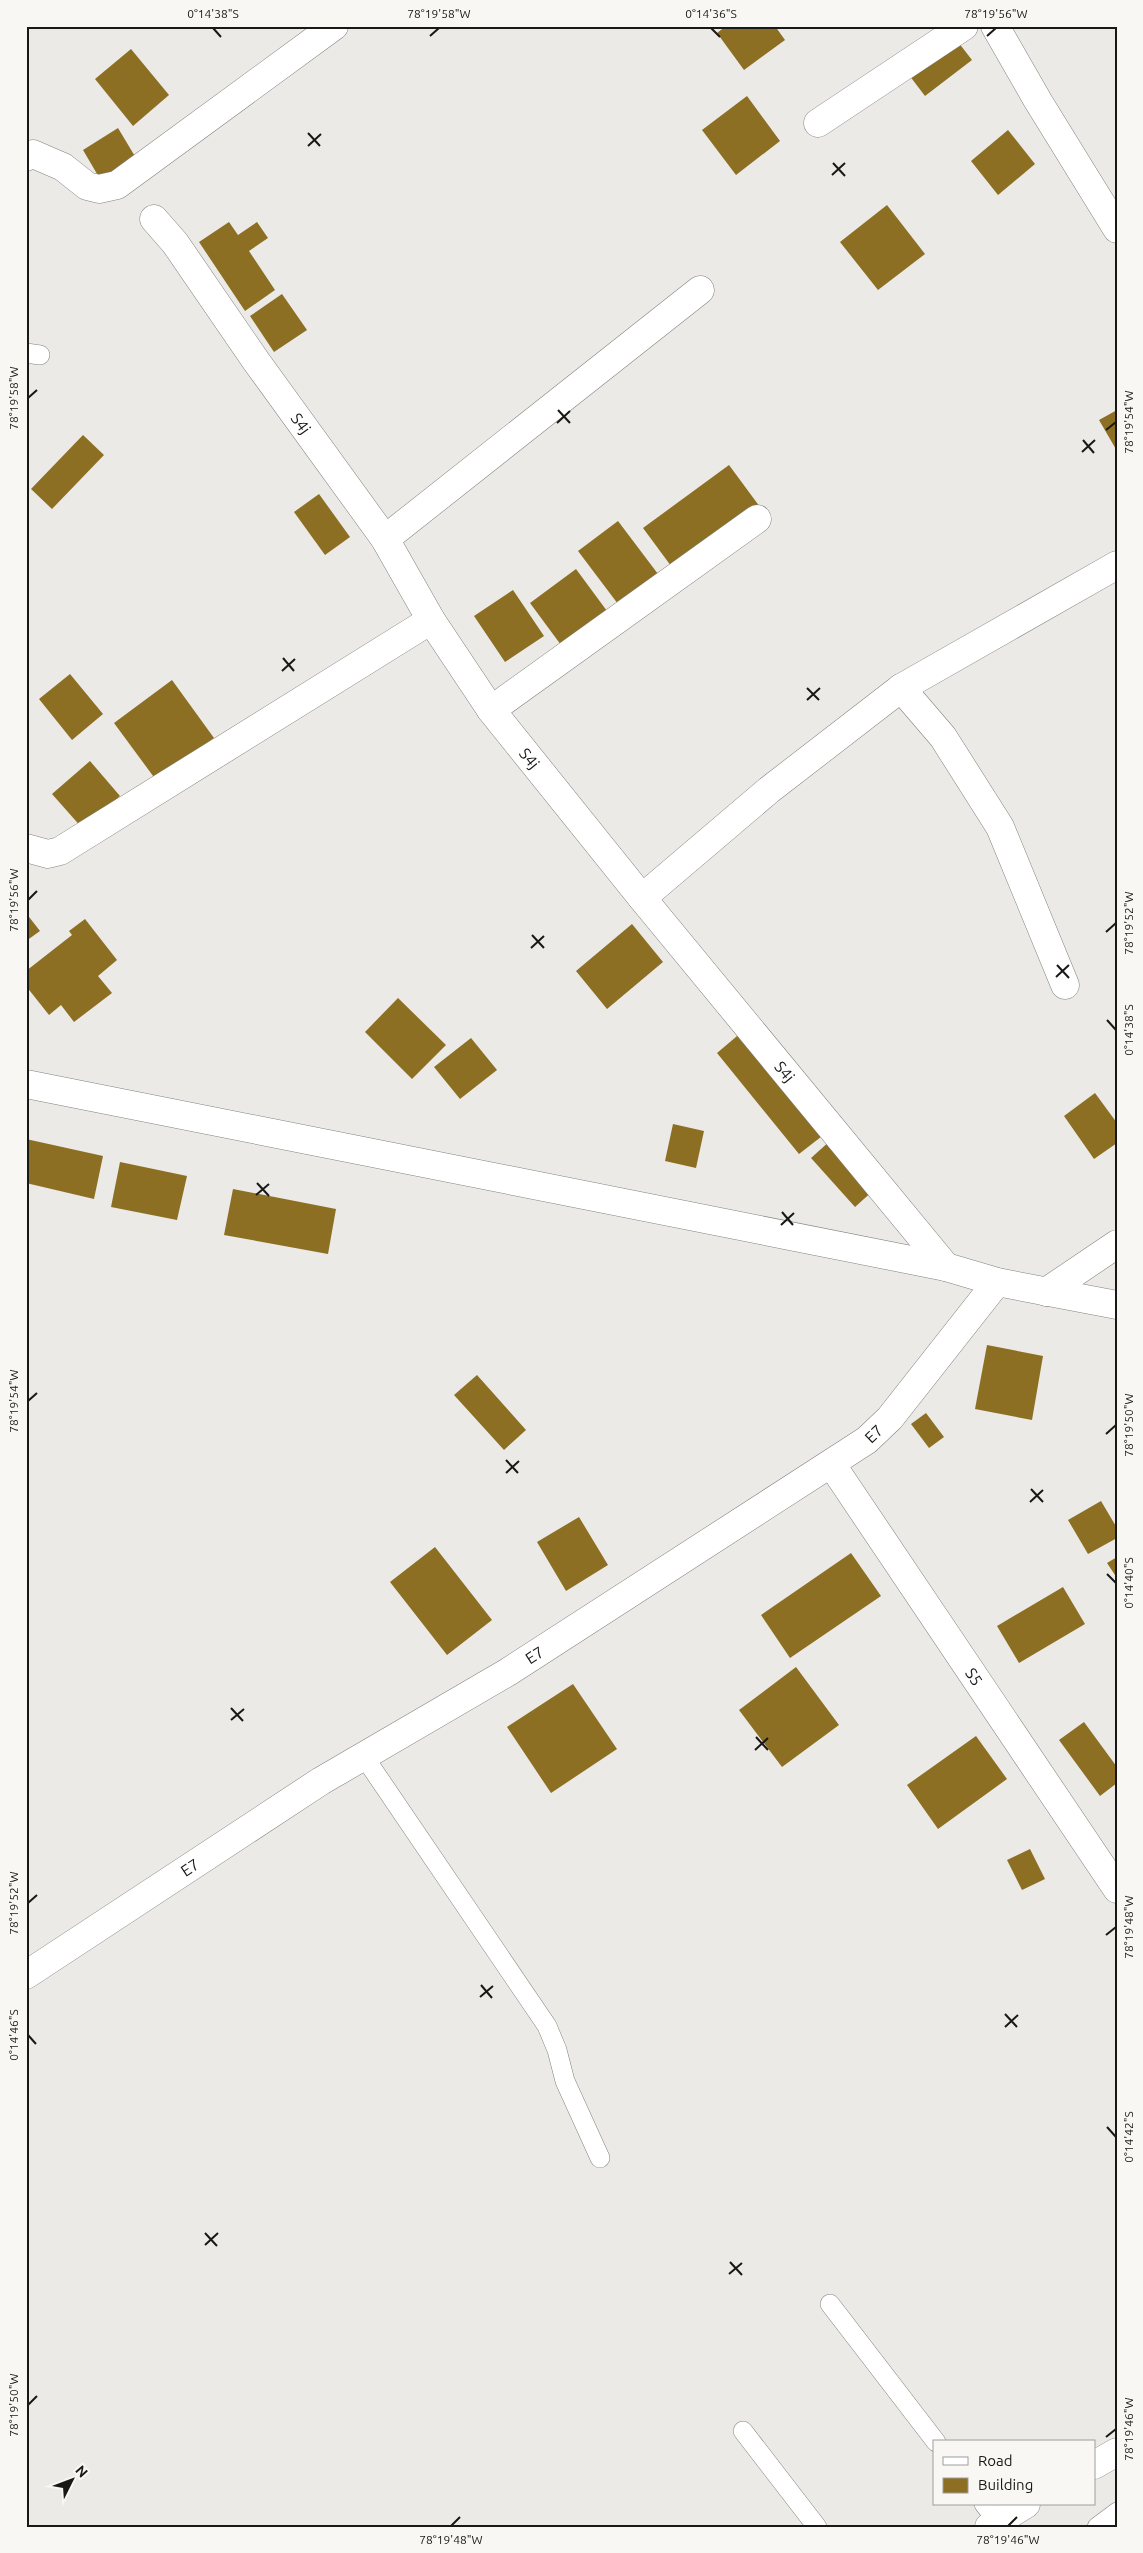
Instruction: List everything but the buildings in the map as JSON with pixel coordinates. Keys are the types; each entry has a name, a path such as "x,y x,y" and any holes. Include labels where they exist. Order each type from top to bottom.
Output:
{"street":[{"path":"26,157 33,154 63,167 87,186 99,189 117,185 334,26"},
{"path":"818,123 964,26"},
{"path":"995,26 1038,101 1117,229"},
{"name":"S4j","path":"154,219 175,243 256,361 384,539 431,620 491,710 642,898 946,1267"},
{"path":"384,539 700,290"},
{"path":"491,710 757,519"},
{"path":"642,898 770,790 901,688 1117,565"},
{"path":"26,848 48,854 60,851 431,620"},
{"path":"901,688 943,737 1000,826 1065,986"},
{"path":"26,1084 946,1267 997,1282 1117,1305"},
{"path":"1046,1292 1117,1244"},
{"name":"E7","path":"26,1975 321,1780 508,1672 832,1465 867,1440 890,1418 997,1282"},
{"name":"S5","path":"832,1465 1115,1883"},
{"path":"1096,2464 1117,2452"},
{"path":"990,2518 1021,2506"}],"lane":[{"path":"363,1755 547,2026 557,2050 565,2081 600,2158"},
{"path":"830,2304 934,2440"},
{"path":"743,2431 817,2527"},
{"path":"1097,2527 1117,2512"}]}
